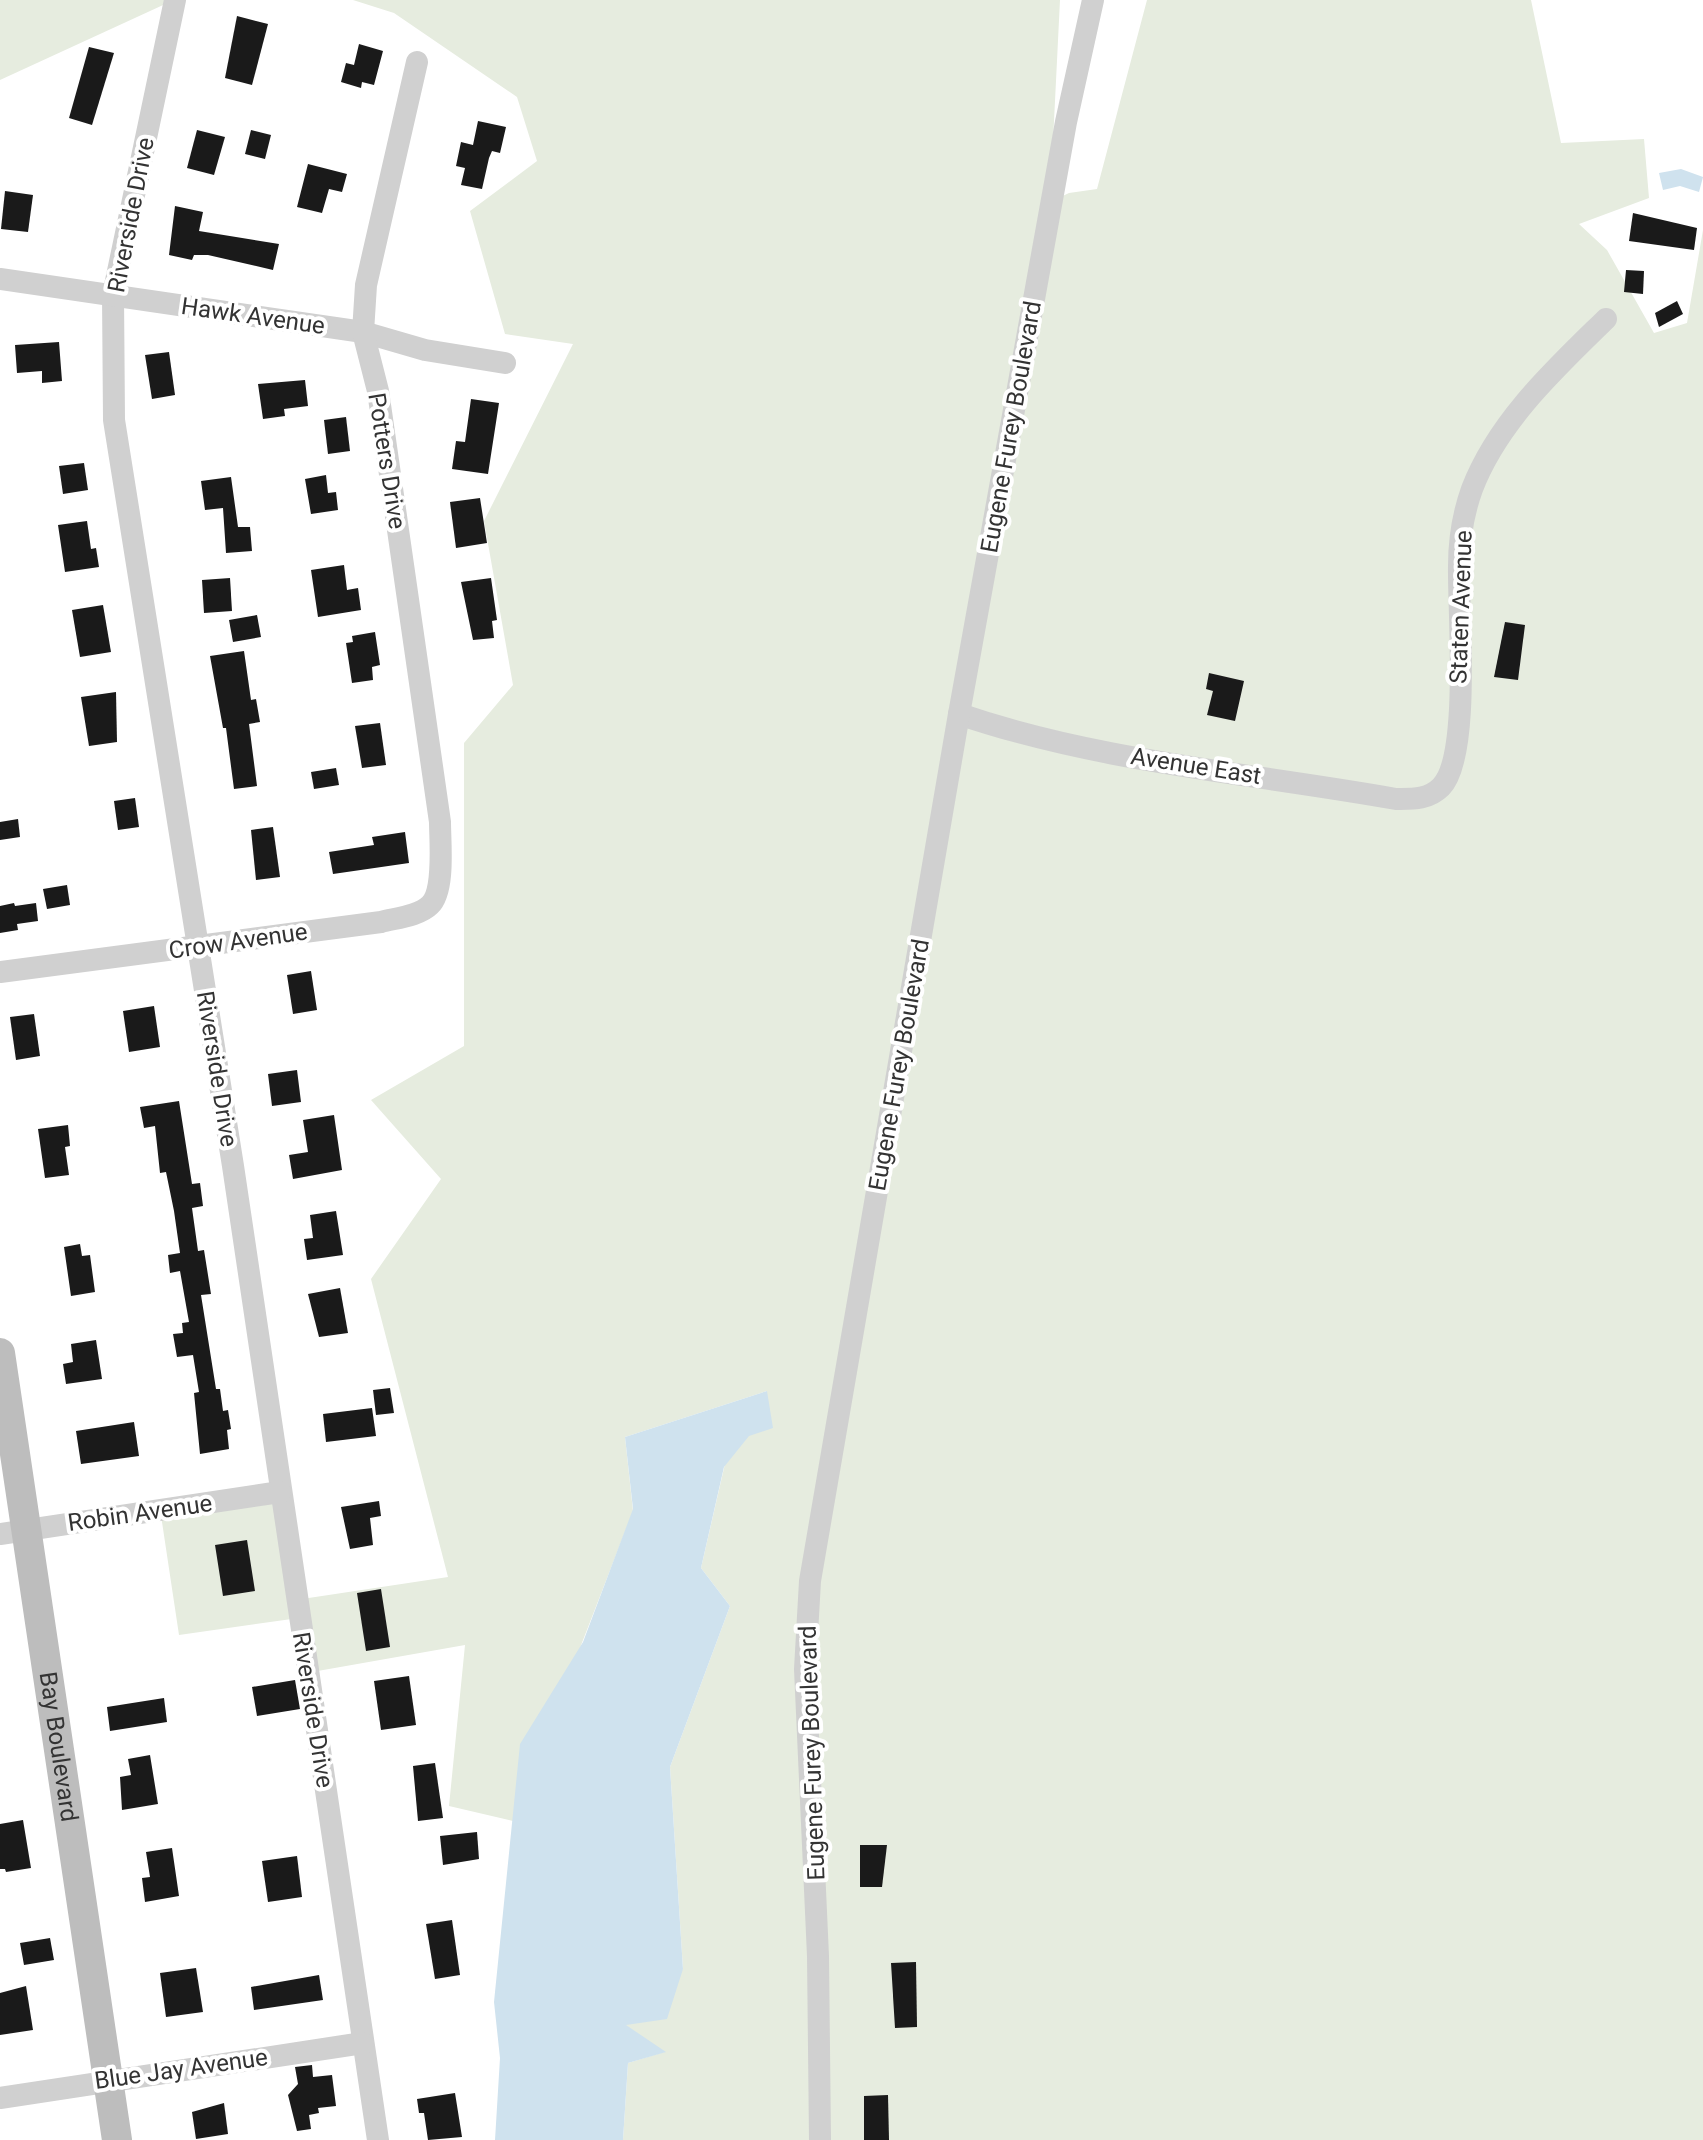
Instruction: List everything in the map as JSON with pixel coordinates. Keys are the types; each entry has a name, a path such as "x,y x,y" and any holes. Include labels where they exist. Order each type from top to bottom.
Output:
{"street":[{"name":"Riverside Drive","path":"175,0 113,295 114,420 378,2140"},
{"name":"Eugene Furey Boulevard","path":"820,2140 818,1956 805,1669 810,1581 959,714 1066,122 1093,0"},
{"name":"Potters Drive","path":"417,62 366,285 363,332 378,391 440,822 441,864"},
{"name":"Hawk Avenue","path":"0,279 363,332 425,350 505,363"},
{"name":"Staten Avenue","path":"1434,793 1444,785 1455,748 1462,656 1460,539 1473,487 1510,424 1543,380 1606,319"},
{"name":"Avenue East","path":"959,714 1035,736 1138,757 1396,799 1422,798 1434,793"},
{"name":"Crow Avenue","path":"0,972 381,922 420,911 436,896 441,864"},
{"name":"Bay Boulevard","path":"0,1353 14,1532 117,2140"},
{"name":"Robin Avenue","path":"14,1532 280,1492"},
{"name":"Blue Jay Avenue","path":"0,2098 363,2043"}],"shaded area":[{"path":"0,0 174,0 0,80"},
{"path":"353,0 1060,0 1050,202 1069,193 1097,189 1147,0 1531,0 1561,143 1644,139 1649,198 1579,224 1607,250 1654,333 1687,323 1703,230 1703,2140 623,2140 628,2063 664,2052 625,2025 683,1969 670,1767 730,1606 701,1568 730,1442 767,1391 625,1437 633,1511 513,1821 449,1806 465,1645 312,1672 306,1617 179,1635 159,1502 286,1490 302,1599 448,1577 371,1279 441,1179 371,1100 464,1046 464,743 513,685 484,521 573,344 505,334 470,211 537,161 517,97 394,13"}],"water":[{"path":"1681,169 1703,177 1699,192 1680,186 1663,190 1659,173"},
{"path":"767,1391 773,1428 749,1436 724,1467 701,1568 730,1606 670,1767 683,1969 667,2019 626,2025 666,2052 628,2063 623,2140 495,2140 500,2058 494,2002 520,1744 583,1642 633,1509 625,1437"}],"building":[{"path":"237,16 268,24 252,85 225,78"},
{"path":"359,44 383,51 374,85 362,82 361,88 341,82 346,63 354,65"},
{"path":"89,47 114,53 92,125 69,118"},
{"path":"478,121 506,127 500,153 492,151 489,158 482,189 461,185 465,168 456,166 461,142 473,145"},
{"path":"197,130 225,137 214,175 187,168"},
{"path":"251,130 271,135 265,159 245,154"},
{"path":"308,164 347,174 342,192 329,189 322,213 297,207"},
{"path":"5,191 33,195 28,232 1,229"},
{"path":"175,206 203,212 199,231 279,244 273,270 208,255 194,255 192,260 169,255"},
{"path":"1633,213 1697,228 1694,250 1629,241"},
{"path":"1626,270 1644,271 1643,294 1624,292"},
{"path":"1677,301 1683,314 1659,327 1655,313"},
{"path":"59,342 62,381 42,383 42,371 17,373 15,345"},
{"path":"169,352 175,395 152,399 145,355"},
{"path":"305,380 308,406 284,409 285,416 263,419 258,384"},
{"path":"471,399 499,403 488,474 452,469 456,441 465,442"},
{"path":"346,417 350,451 328,454 324,420"},
{"path":"84,463 88,490 63,494 59,466"},
{"path":"326,475 328,493 336,492 338,510 311,514 305,479"},
{"path":"231,477 238,527 250,527 252,551 226,553 223,508 205,510 201,481"},
{"path":"480,498 487,543 456,548 450,502"},
{"path":"87,521 91,549 96,548 99,567 65,572 58,525"},
{"path":"344,565 347,590 358,588 361,610 318,617 311,570"},
{"path":"230,578 232,611 204,613 202,580"},
{"path":"491,578 497,620 492,621 494,638 473,640 461,582"},
{"path":"103,605 111,652 80,657 72,610"},
{"path":"257,615 261,637 233,642 229,620"},
{"path":"1505,622 1525,625 1518,680 1494,677"},
{"path":"375,632 380,665 372,667 373,680 352,683 346,643 353,642 352,636"},
{"path":"244,651 251,700 256,699 260,722 249,724 257,786 234,789 226,728 223,728 210,656"},
{"path":"1209,673 1244,681 1235,721 1207,715 1213,691 1206,689"},
{"path":"116,692 117,742 89,746 81,697"},
{"path":"380,723 386,765 362,768 355,726"},
{"path":"336,768 339,785 314,789 311,772"},
{"path":"135,798 139,827 118,830 114,801"},
{"path":"18,819 20,837 0,840 0,822"},
{"path":"273,827 280,877 256,880 251,830"},
{"path":"405,832 409,863 333,874 329,852 374,845 372,837"},
{"path":"67,885 70,905 47,909 43,889"},
{"path":"14,903 15,906 36,903 38,921 17,924 18,930 0,933 0,906"},
{"path":"311,971 317,1010 293,1014 287,975"},
{"path":"154,1006 160,1047 129,1052 123,1011"},
{"path":"34,1014 40,1056 16,1060 10,1017"},
{"path":"297,1070 301,1102 272,1106 268,1074"},
{"path":"179,1101 192,1184 200,1183 203,1206 192,1208 198,1251 204,1250 211,1294 201,1295 216,1389 220,1389 223,1411 228,1410 231,1429 227,1430 229,1449 200,1454 194,1393 199,1392 193,1355 177,1357 173,1334 183,1333 182,1323 189,1322 180,1271 170,1273 168,1255 180,1253 174,1211 166,1172 160,1173 155,1126 144,1128 140,1107"},
{"path":"334,1115 342,1170 293,1179 289,1155 308,1152 303,1120"},
{"path":"68,1125 70,1146 65,1147 69,1175 45,1178 38,1129"},
{"path":"336,1211 343,1255 307,1260 304,1239 313,1238 310,1215"},
{"path":"80,1244 82,1256 90,1255 95,1292 71,1296 64,1247"},
{"path":"340,1288 348,1333 319,1337 308,1294"},
{"path":"96,1340 102,1379 66,1384 63,1364 73,1362 71,1344"},
{"path":"390,1388 394,1413 376,1415 373,1390"},
{"path":"372,1408 376,1436 326,1442 323,1414"},
{"path":"134,1422 139,1456 81,1464 76,1431"},
{"path":"379,1501 381,1516 370,1518 373,1545 350,1549 341,1507"},
{"path":"247,1540 255,1591 223,1596 215,1545"},
{"path":"381,1589 390,1647 366,1651 357,1593"},
{"path":"409,1676 416,1725 381,1730 374,1681"},
{"path":"295,1680 300,1709 257,1716 252,1687"},
{"path":"164,1698 167,1722 110,1731 107,1707"},
{"path":"150,1755 158,1804 122,1810 120,1777 131,1775 128,1759"},
{"path":"435,1763 443,1818 418,1821 413,1766"},
{"path":"23,1820 31,1868 6,1872 0,1869 0,1824"},
{"path":"477,1832 479,1859 443,1865 440,1836"},
{"path":"860,1845 887,1845 882,1887 860,1887"},
{"path":"172,1848 179,1896 145,1902 142,1878 150,1877 146,1852"},
{"path":"297,1856 302,1897 268,1902 262,1861"},
{"path":"452,1920 460,1975 435,1979 426,1924"},
{"path":"50,1938 54,1960 24,1965 20,1943"},
{"path":"916,1962 917,2027 895,2028 891,1963"},
{"path":"196,1968 203,2012 166,2017 160,1973"},
{"path":"319,1975 323,2000 254,2010 251,1987"},
{"path":"26,1986 33,2030 0,2035 0,1993"},
{"path":"312,2065 313,2077 332,2075 336,2106 318,2108 319,2113 309,2115 311,2129 297,2131 288,2095 298,2084 295,2067"},
{"path":"455,2093 462,2137 428,2140 424,2113 419,2113 417,2099"},
{"path":"888,2095 889,2140 864,2140 864,2096"},
{"path":"224,2103 228,2134 196,2139 192,2112"}]}
